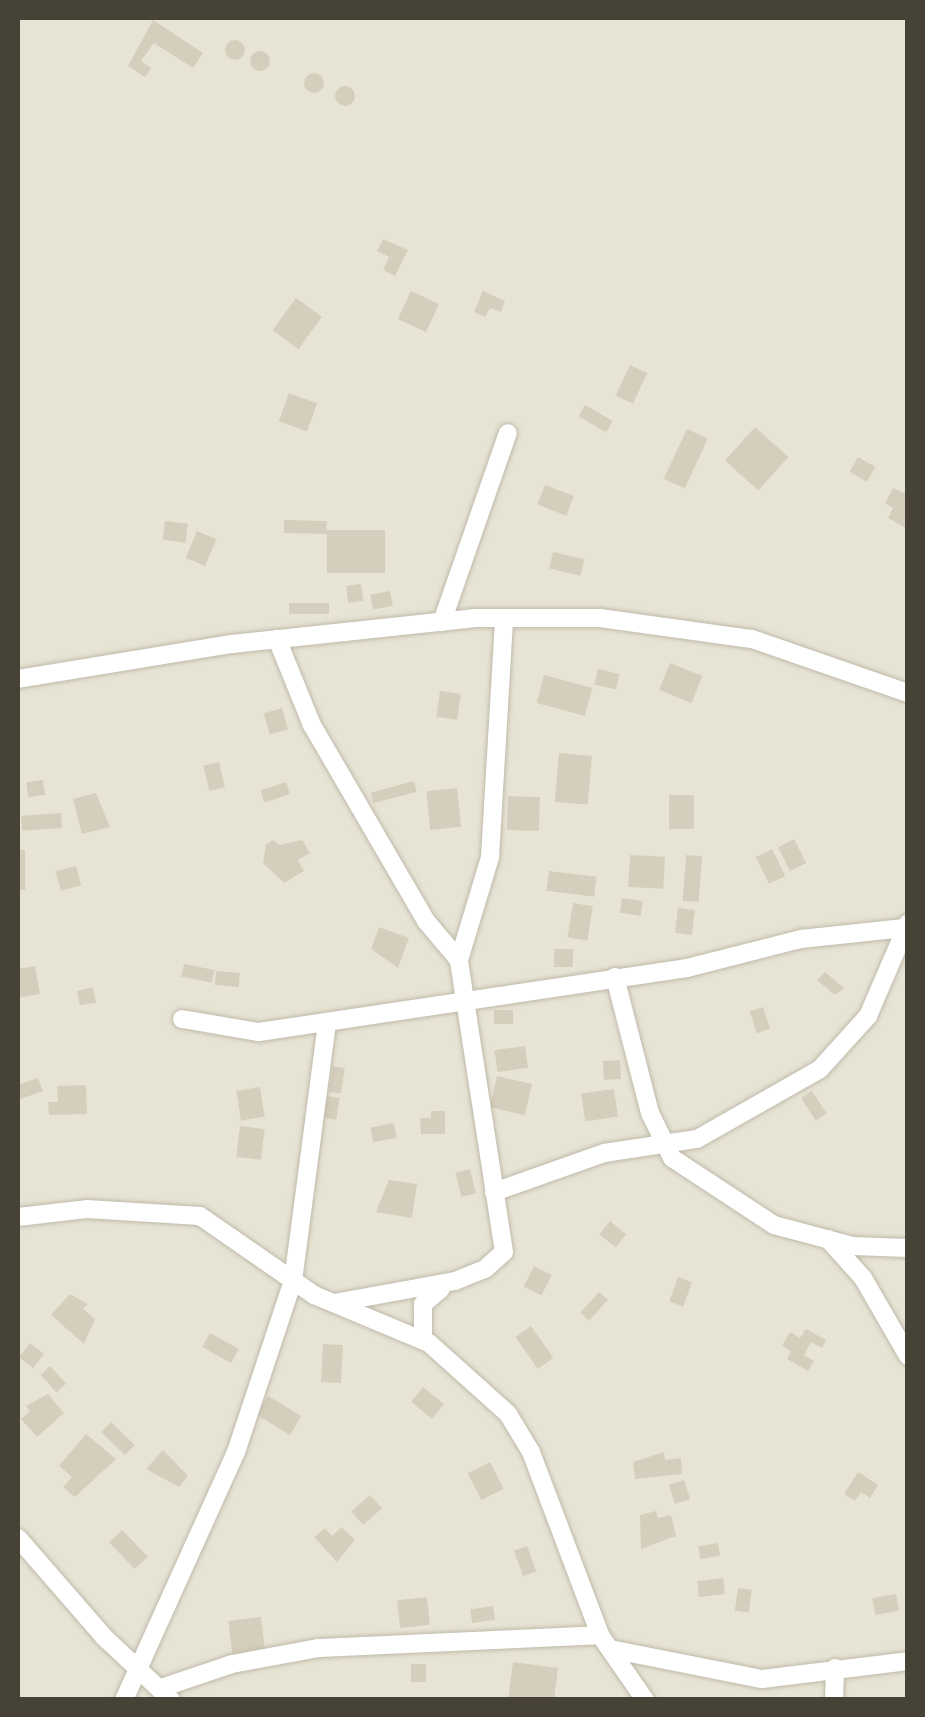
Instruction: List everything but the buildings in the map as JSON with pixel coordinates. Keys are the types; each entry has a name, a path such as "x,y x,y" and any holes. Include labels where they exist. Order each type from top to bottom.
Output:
{"street":[{"path":"442,622 508,433"},
{"path":"331,1304 455,1281 485,1269 504,1252 459,960 490,857 504,618"},
{"path":"18,679 277,639 442,622 600,618 713,630 908,693"},
{"path":"277,639 312,725 426,921 459,960"},
{"path":"182,1019 259,1032 462,996 687,968 801,939 906,926 886,984 839,1053 749,1111 664,1148 594,1156 494,1192"},
{"path":"615,977 664,1148 764,1221 828,1238 908,1248"},
{"path":"124,1700 236,1452 292,1281 327,1022"},
{"path":"18,1217 87,1208 200,1216 331,1304 423,1340 508,1414 531,1452 605,1642 645,1700"},
{"path":"828,1238 864,1278 908,1356"},
{"path":"423,1340 423,1304 455,1281"},
{"path":"18,1538 104,1637 166,1694 232,1664 318,1648 605,1642 762,1680 908,1661"},
{"path":"834,1700 835,1668"}],"shaded area":[{"path":"18,18 907,18 907,1699 18,1699"}]}
